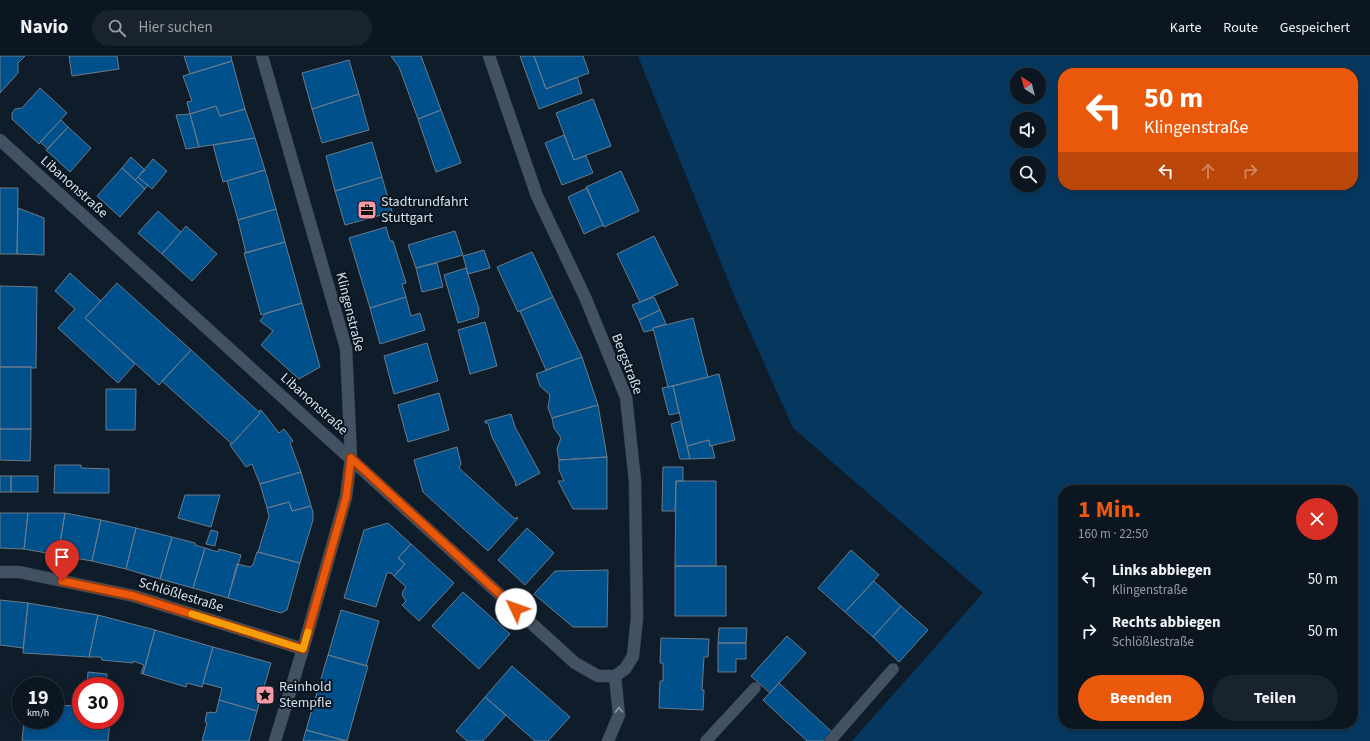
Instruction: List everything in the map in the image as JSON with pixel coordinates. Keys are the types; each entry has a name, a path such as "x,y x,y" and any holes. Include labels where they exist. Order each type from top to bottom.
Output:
{"street":[{"name":"Klingenstraße","path":"262,56 346,348 351,458 346,498 275,741"},
{"name":"Bergstraße","path":"489,56 537,196 585,297 626,397 635,481 637,618 633,656 625,669 615,676"},
{"name":"Libanonstraße","path":"0,140 575,663 598,676 615,676"},
{"name":"Schlößlestraße","path":"0,572 19,572 134,596 303,649"},
{"path":"608,741 619,715 615,676"}],"lane":[{"path":"830,741 893,669"},
{"path":"706,741 755,688"}],"shaded area":[{"path":"638,56 1370,56 1370,741 852,741 983,593 793,428 736,300"}],"building":[{"path":"0,56 25,56 18,63 18,73 0,93"},
{"path":"69,56 117,56 119,69 72,76"},
{"path":"184,56 231,56 232,61 190,74"},
{"path":"391,56 421,56 441,110 418,119 399,67"},
{"path":"520,56 534,56 546,89 577,77 582,93 539,109"},
{"path":"534,56 583,56 589,73 546,89"},
{"path":"349,60 359,94 312,109 302,73"},
{"path":"232,61 245,109 220,116 216,106 190,114 187,102 192,101 183,76"},
{"path":"40,88 67,113 39,144 12,119 12,113 15,109 22,108"},
{"path":"359,94 369,130 322,143 312,109"},
{"path":"593,99 611,146 574,160 556,113"},
{"path":"216,106 220,116 245,109 255,138 199,147 190,114"},
{"path":"441,110 461,163 436,172 418,119"},
{"path":"190,114 199,147 186,149 176,115"},
{"path":"61,120 68,127 48,149 40,142"},
{"path":"68,127 91,148 70,172 46,150"},
{"path":"564,135 574,160 586,156 593,173 562,185 545,143"},
{"path":"255,138 265,170 223,182 213,145"},
{"path":"372,142 382,177 335,191 326,156"},
{"path":"131,157 145,170 135,180 122,168"},
{"path":"153,159 167,171 152,189 138,177"},
{"path":"122,168 145,189 120,217 97,196"},
{"path":"265,170 276,209 238,220 227,181"},
{"path":"621,171 639,211 604,227 586,187"},
{"path":"138,177 148,185 145,189 135,180"},
{"path":"382,177 392,212 345,225 335,191"},
{"path":"0,188 18,188 17,254 0,254"},
{"path":"587,188 603,225 584,234 568,197"},
{"path":"18,208 44,218 44,255 17,254"},
{"path":"276,209 285,242 246,253 238,220"},
{"path":"158,211 181,232 162,254 138,233"},
{"path":"186,226 217,254 192,281 162,254"},
{"path":"386,227 390,241 393,241 406,283 402,284 406,297 370,308 349,238"},
{"path":"455,231 463,255 416,268 408,245"},
{"path":"654,236 678,285 640,302 617,254"},
{"path":"285,242 302,303 261,315 244,253"},
{"path":"484,250 490,268 468,274 463,256"},
{"path":"532,252 553,297 518,312 497,267"},
{"path":"437,263 443,287 422,292 416,268"},
{"path":"466,268 479,309 478,317 458,323 444,275"},
{"path":"70,273 101,301 85,318 135,364 118,383 58,328 75,309 55,291"},
{"path":"117,283 191,350 159,385 85,318"},
{"path":"0,286 37,287 36,368 0,367"},
{"path":"406,297 411,316 420,313 425,330 380,344 370,308"},
{"path":"553,297 582,357 546,370 520,311"},
{"path":"654,297 660,310 639,320 632,305"},
{"path":"302,303 320,367 299,379 261,345 273,331 260,321 266,313"},
{"path":"660,310 666,324 644,332 639,320"},
{"path":"693,318 708,377 668,387 653,328"},
{"path":"485,322 497,366 470,374 458,330"},
{"path":"427,343 438,381 394,394 384,356"},
{"path":"191,350 260,413 232,444 162,381"},
{"path":"582,357 598,405 552,418 548,408 550,395 540,386 536,374"},
{"path":"0,367 31,367 31,429 0,429"},
{"path":"719,374 735,440 710,446 709,440 687,446 673,386"},
{"path":"673,386 679,413 669,415 662,388"},
{"path":"106,389 136,389 135,430 106,430"},
{"path":"439,393 449,430 408,442 398,405"},
{"path":"598,405 607,457 559,460 557,449 561,438 554,428 552,418"},
{"path":"261,410 279,433 284,429 293,441 290,443 301,472 260,484 252,464 246,467 230,445 260,413 259,411"},
{"path":"511,414 515,427 540,473 516,486 516,483 492,437 488,423 485,423 485,421"},
{"path":"681,421 690,459 680,459 671,424"},
{"path":"0,429 31,429 30,461 0,460"},
{"path":"709,440 715,458 690,459 687,446"},
{"path":"457,447 461,464 459,468 515,519 517,517 518,518 488,551 423,492 414,460"},
{"path":"607,457 607,509 573,509 558,481 564,481 559,470 559,460"},
{"path":"55,465 81,465 81,468 109,469 109,493 54,493"},
{"path":"663,467 683,467 683,481 676,481 675,511 662,511"},
{"path":"301,472 311,506 292,511 289,502 267,508 260,484"},
{"path":"0,476 11,476 11,492 0,492"},
{"path":"11,476 38,476 38,492 11,492"},
{"path":"676,481 716,481 716,566 675,566"},
{"path":"185,495 220,495 211,527 178,518"},
{"path":"289,502 292,511 311,506 313,512 313,520 300,563 258,552 269,516 267,508"},
{"path":"0,513 28,513 24,549 0,548"},
{"path":"28,513 65,513 58,555 24,549"},
{"path":"65,513 101,520 92,561 58,555"},
{"path":"101,520 136,528 126,569 92,561"},
{"path":"388,523 411,544 398,558 405,564 394,576 391,573 387,573 376,607 344,598 364,530"},
{"path":"136,528 172,537 160,579 126,569"},
{"path":"527,528 554,553 525,585 498,560"},
{"path":"211,530 218,532 215,546 206,544"},
{"path":"172,537 195,543 195,545 205,548 193,588 160,579"},
{"path":"411,544 454,583 419,621 402,605 406,601 402,595 406,587 394,576 405,564 398,558"},
{"path":"205,548 218,552 219,549 241,555 228,598 193,588"},
{"path":"851,550 879,575 845,612 818,588"},
{"path":"257,552 300,563 287,610 281,613 228,598 237,564 250,567 253,565"},
{"path":"675,566 726,566 726,616 675,616"},
{"path":"608,570 607,627 573,627 534,594 555,571"},
{"path":"874,581 901,606 873,637 845,612"},
{"path":"463,592 510,634 479,669 432,626"},
{"path":"0,600 28,603 23,648 0,645"},
{"path":"28,603 98,615 89,657 23,653"},
{"path":"901,606 928,630 899,662 873,637"},
{"path":"341,610 379,621 366,666 328,655"},
{"path":"98,615 155,630 143,674 141,673 144,665 133,661 133,663 102,660 101,657 89,657"},
{"path":"719,628 747,628 746,643 718,643"},
{"path":"155,630 213,647 202,687 187,683 186,687 143,674"},
{"path":"787,636 806,653 770,693 751,676"},
{"path":"661,638 709,639 708,657 704,657 702,690 704,690 703,710 659,708 660,681 663,681 663,663 660,663"},
{"path":"718,643 746,643 746,659 736,659 736,672 718,672"},
{"path":"213,647 271,663 257,711 219,700 222,688 203,683"},
{"path":"328,655 368,666 347,741 306,730"},
{"path":"512,666 570,717 548,741 535,741 485,697"},
{"path":"88,672 107,674 107,677 88,677"},
{"path":"779,683 832,732 824,741 807,741 763,700"},
{"path":"485,697 506,715 483,741 467,741 456,731"},
{"path":"219,700 257,711 249,741 202,741 207,723 205,722 207,712 216,713"},
{"path":"64,705 72,706 72,729 109,729 108,741 22,741 23,729 64,729"},
{"path":"306,730 346,741 303,741"}],"slow traffic":[{"path":"192,614 303,649 308,632"}],"place":[{"name":"Stadtrundfahrt Stuttgart","path":"367,210"},
{"name":"Reinhold Stempfle","path":"265,695"}],"route":[{"path":"62,581 134,596 303,649 346,498 351,458 516,609"}]}
